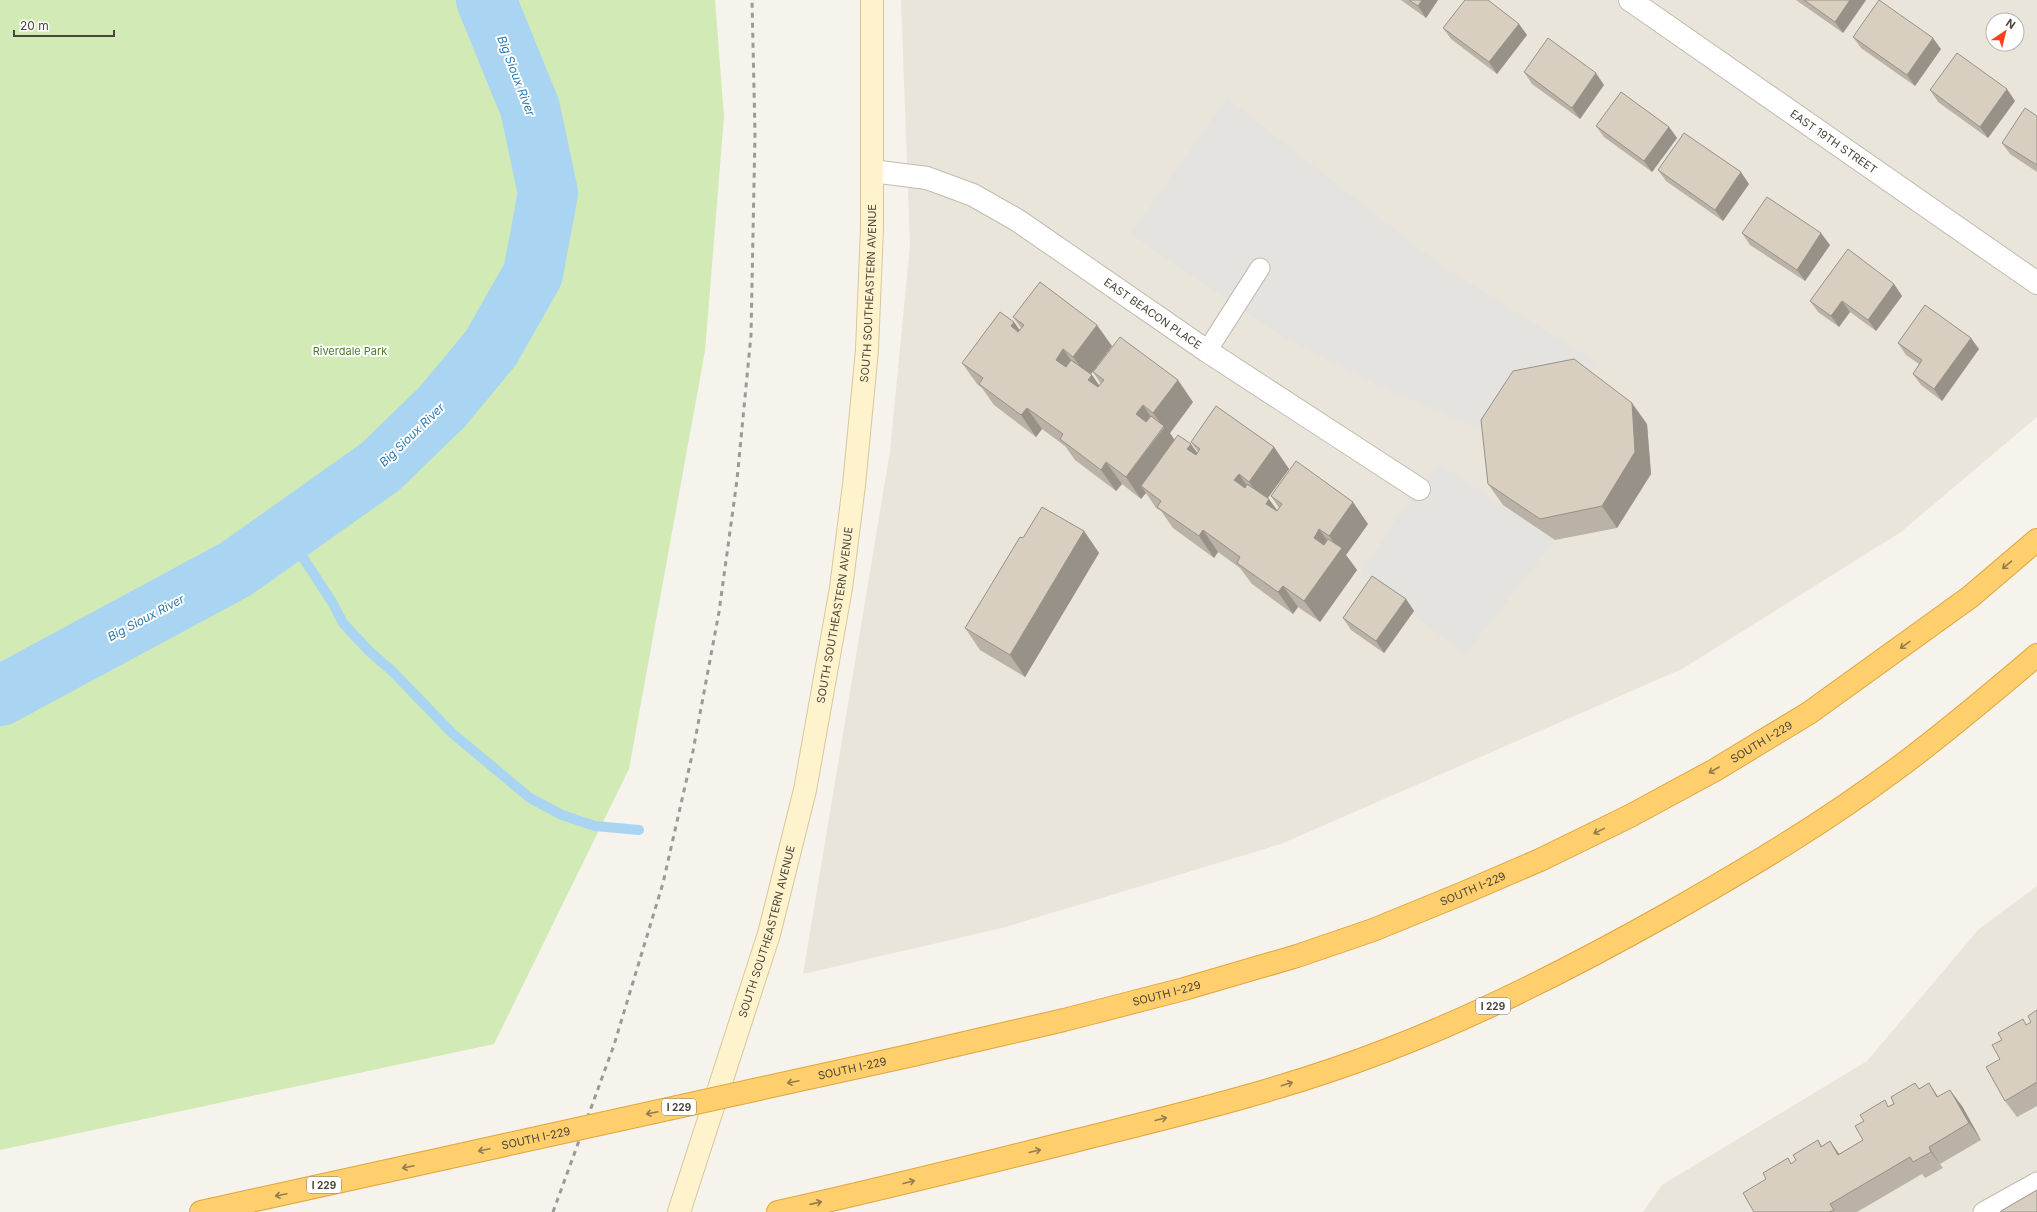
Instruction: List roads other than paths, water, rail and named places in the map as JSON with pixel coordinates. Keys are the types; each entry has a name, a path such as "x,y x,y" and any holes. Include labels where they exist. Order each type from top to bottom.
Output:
{"highway":[{"name":"SOUTH I-229","path":"201,1212 913,1055 1079,1016 1184,989 1297,956 1373,930 1540,860 1630,816 1715,770 1809,713 1970,597 2037,540"},
{"name":"I 229","path":"778,1212 871,1191 1224,1103 1385,1051 1466,1018 1554,977 1634,933 1724,882 1818,824 1896,770 1974,708 2037,655"}],"main road":[{"name":"SOUTH SOUTHEASTERN AVENUE","path":"679,1212 769,934 805,790 841,588 854,485 867,350 872,228 872,0"}],"street":[{"name":"EAST 19TH STREET","path":"1630,0 2037,283"},
{"name":"EAST BEACON PLACE","path":"872,171 927,178 973,195 1017,220 1207,351 1419,489"}],"lane":[{"path":"1207,351 1260,268"},
{"path":"1983,1212 2037,1182"}],"waterway":[{"name":"Big Sioux River","path":"0,696 236,569 380,467 442,407 491,348 533,274 548,193 530,108 486,0"},
{"path":"287,533 332,602 343,623 369,651 392,671 452,733 530,798 562,815 595,826 639,830"}],"railway":[{"path":"553,1212 614,1045 663,883 693,751 719,612 737,480 751,335 755,134 752,0"}],"park label":[{"name":"Riverdale Park","path":"350,351"}]}
